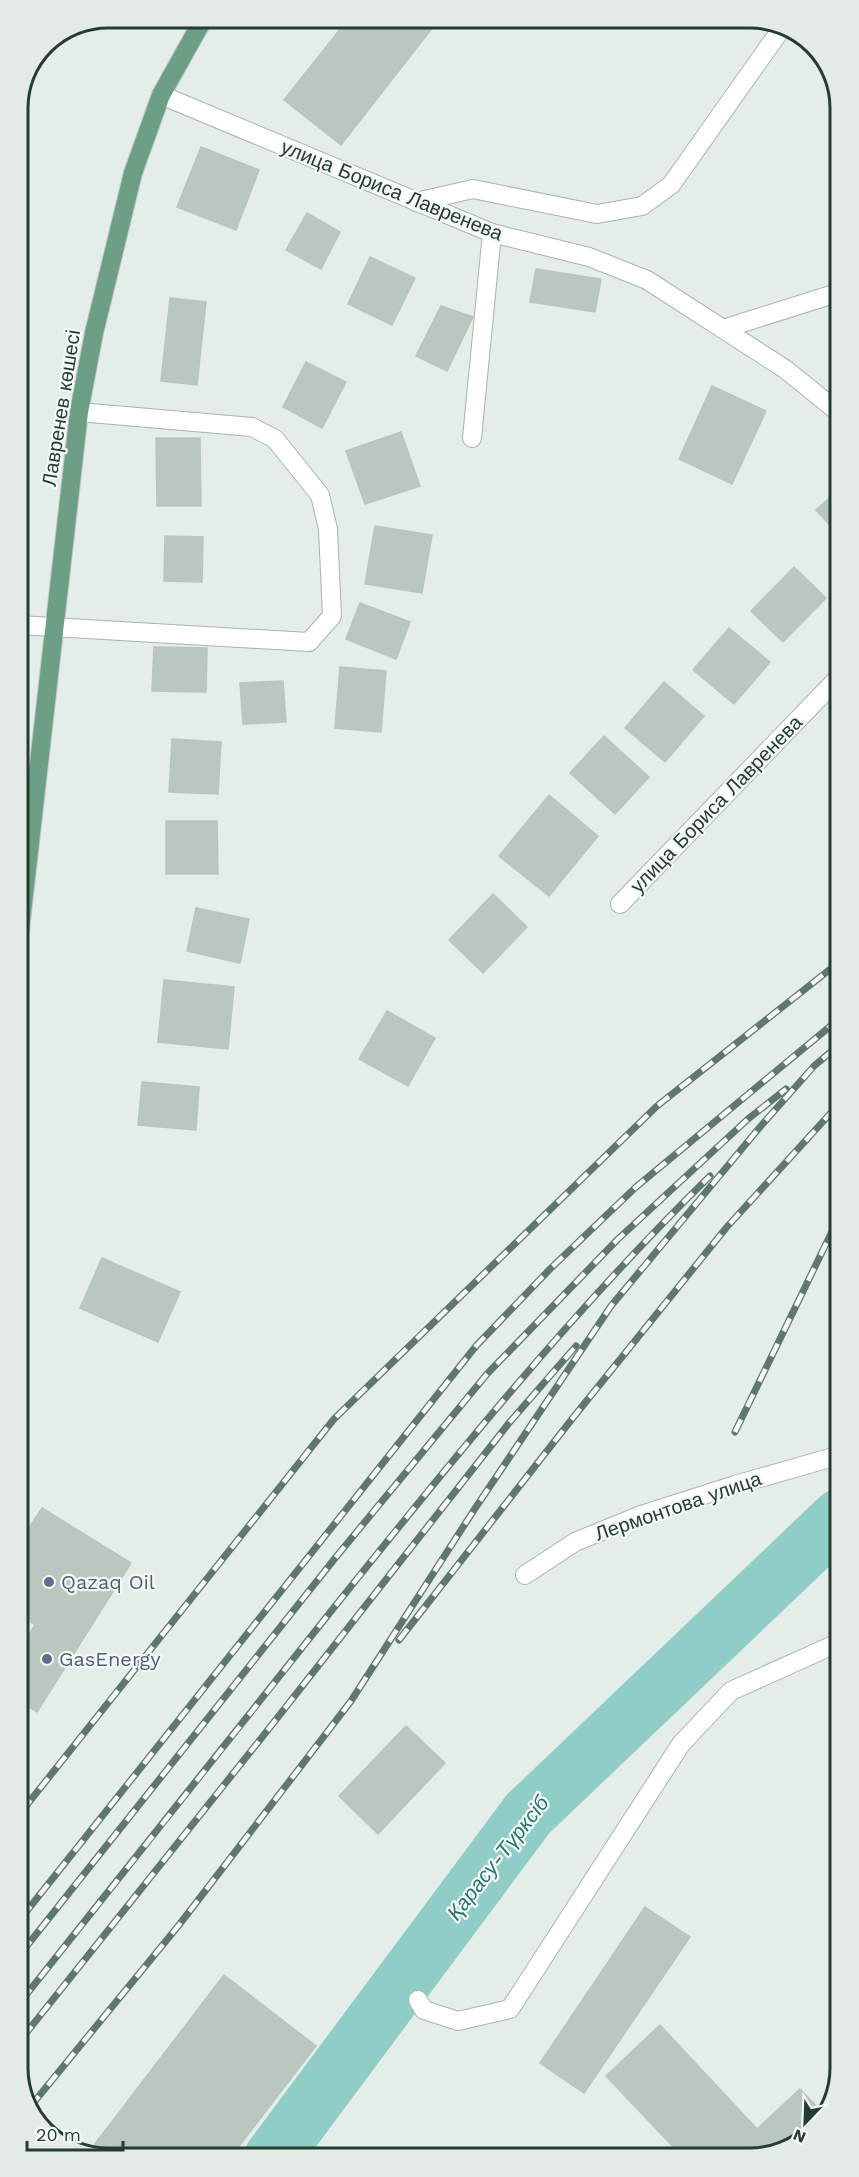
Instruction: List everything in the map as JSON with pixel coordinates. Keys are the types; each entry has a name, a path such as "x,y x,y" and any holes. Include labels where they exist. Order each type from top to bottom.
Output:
{"main road":[{"name":"Лавренев көшесі","path":"29,856 79,412 94,333 133,173 161,95 198,29"}],"street":[{"path":"416,202 472,189 597,214 642,206 670,185 778,34"},
{"name":"улица Бориса Лавренева","path":"161,95 492,233 590,257 647,280 785,369 830,405"},
{"path":"471,438 492,233"},
{"path":"723,329 830,295"},
{"path":"29,626 309,642 332,616 328,529 320,495 275,439 252,427 79,412"},
{"name":"улица Бориса Лавренева","path":"620,904 830,686"},
{"name":"Лермонтова улица","path":"525,1575 575,1542 641,1515 830,1458"},
{"path":"418,2000 424,2010 458,2021 510,2009 681,1744 731,1691 830,1646"}],"building":[{"path":"340,29 431,29 341,145 284,100"},
{"path":"201,147 259,170 236,230 177,207"},
{"path":"307,213 340,232 321,269 286,250"},
{"path":"370,257 415,278 392,325 348,304"},
{"path":"536,269 601,279 595,312 530,302"},
{"path":"170,298 206,302 197,385 161,381"},
{"path":"441,306 473,317 447,371 416,356"},
{"path":"306,362 346,382 322,428 283,407"},
{"path":"712,386 766,411 732,484 679,459"},
{"path":"401,432 420,486 365,504 346,451"},
{"path":"156,438 200,438 201,506 157,506"},
{"path":"830,497 830,525 816,510"},
{"path":"375,526 432,535 422,593 365,584"},
{"path":"165,536 203,537 202,582 164,581"},
{"path":"794,567 826,598 783,642 751,611"},
{"path":"360,603 410,622 396,659 346,639"},
{"path":"729,628 770,662 734,704 693,670"},
{"path":"154,647 207,648 206,692 152,691"},
{"path":"340,667 386,671 381,732 335,728"},
{"path":"283,681 286,722 243,724 240,683"},
{"path":"664,682 704,716 665,762 625,728"},
{"path":"604,736 649,777 615,814 570,773"},
{"path":"172,739 221,742 218,794 169,792"},
{"path":"549,795 598,836 549,896 499,856"},
{"path":"166,821 217,821 218,874 166,874"},
{"path":"493,894 527,927 483,973 449,940"},
{"path":"196,908 249,919 240,963 187,951"},
{"path":"164,980 234,987 228,1049 158,1042"},
{"path":"387,1011 435,1038 408,1086 359,1059"},
{"path":"142,1082 199,1087 196,1130 138,1125"},
{"path":"102,1258 180,1292 158,1342 80,1308"},
{"path":"42,1508 131,1563 37,1712 28,1706 28,1636 35,1625 28,1620 28,1529"},
{"path":"406,1726 445,1763 378,1834 339,1796"},
{"path":"645,1907 690,1937 584,2093 540,2063"},
{"path":"224,1975 316,2046 238,2148 93,2147"},
{"path":"660,2025 757,2129 800,2089 819,2109 799,2132 786,2140 766,2147 674,2148 606,2076"}],"waterway":[{"name":"Қарасу-Түрксіб","path":"279,2148 528,1814 830,1527"}],"railway":[{"path":"28,1803 334,1419 657,1106 830,969"},
{"path":"28,1909 476,1346 550,1269 636,1187 830,1026"},
{"path":"36,2100 179,1925 351,1701 474,1510 611,1306 760,1127 814,1066 830,1053"},
{"path":"28,1944 336,1557 487,1374 618,1239 748,1119 786,1089"},
{"path":"399,1640 572,1419 726,1228 830,1114"},
{"path":"28,1992 465,1446 560,1335 710,1176"},
{"path":"735,1432 830,1236"},
{"path":"28,2031 509,1423 576,1346"}],"place":[{"name":"Qazaq Oil","path":"49,1582"},
{"name":"GasEnergy","path":"47,1659"}]}
